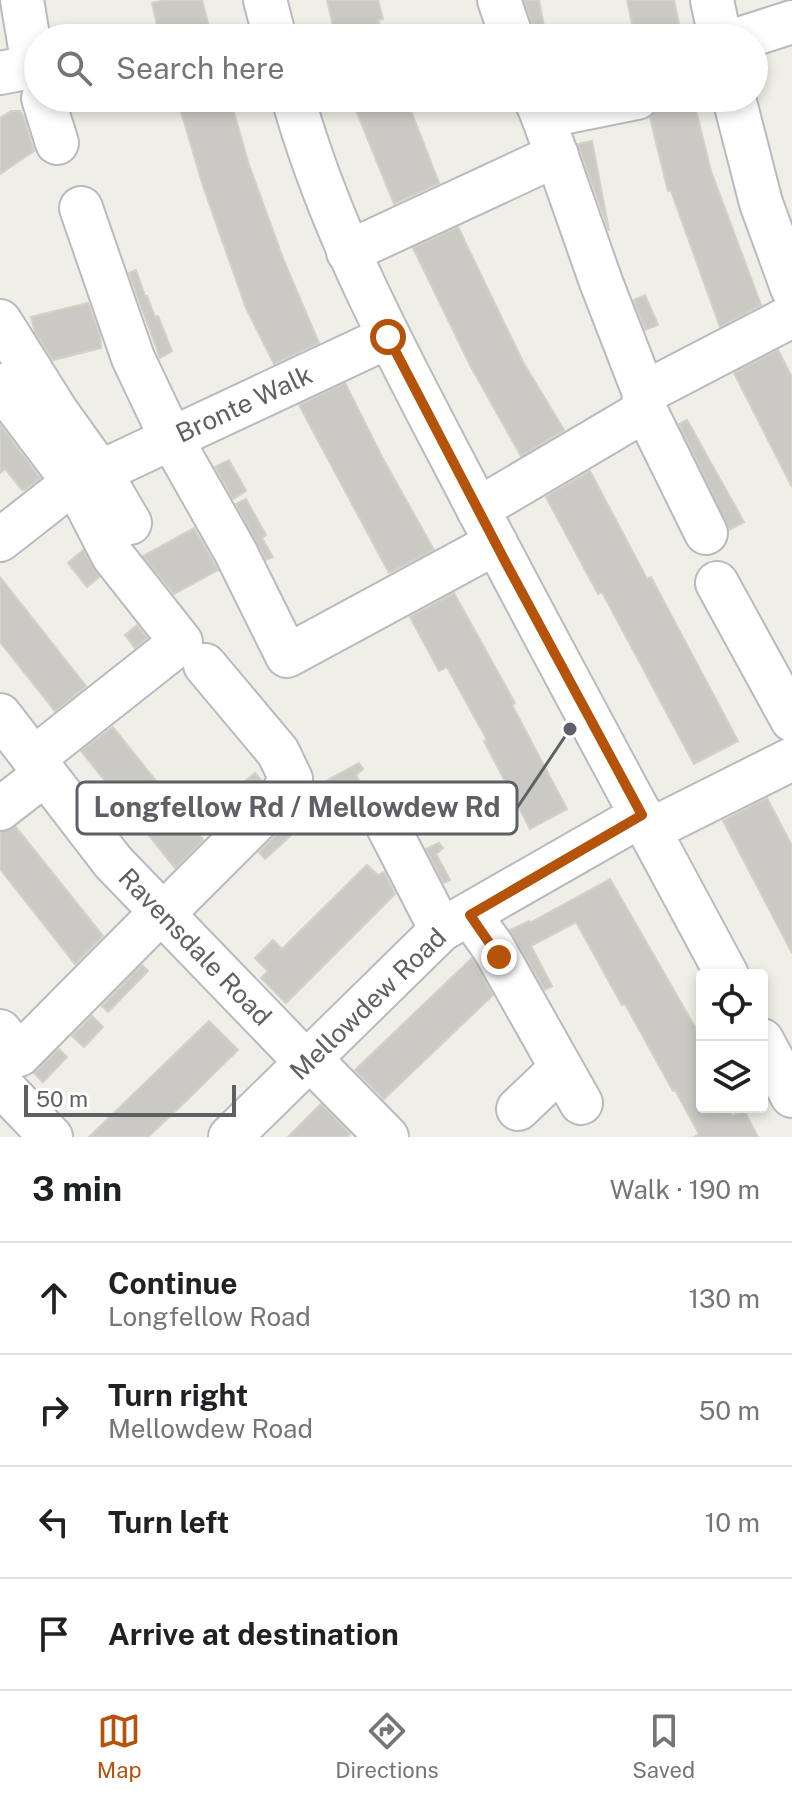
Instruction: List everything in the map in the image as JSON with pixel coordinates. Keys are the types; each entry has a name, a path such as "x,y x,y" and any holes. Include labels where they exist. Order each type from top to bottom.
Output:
{"street":[{"path":"22,0 24,26"},
{"path":"265,0 271,24"},
{"path":"499,0 507,24"},
{"path":"712,0 717,24"},
{"path":"768,30 792,22"},
{"path":"43,112 57,143"},
{"path":"297,112 324,195 388,337 724,969"},
{"path":"348,252 545,123 585,112"},
{"path":"738,112 761,203 792,288"},
{"path":"545,123 644,399 706,533"},
{"path":"81,208 133,358 171,438 235,551 287,656 487,526 639,414 644,399 792,316"},
{"path":"0,321 57,412 87,477 113,556 181,642 39,766 0,809"},
{"name":"Bronte Walk","path":"0,540 87,477 388,337"},
{"path":"0,385 130,523"},
{"path":"717,583 792,720"},
{"path":"0,1031 19,1055 280,797 291,779 278,752 205,665"},
{"name":"Ravensdale Road","path":"0,715 113,862 387,1137"},
{"name":"Mellowdew Road","path":"230,1137 456,922 646,823 792,759"},
{"path":"386,823 456,922 493,947 571,1086 530,1123"},
{"path":"763,1041 792,1096"},
{"path":"1,1085 51,1137"}],"building":[{"path":"202,0 208,24 157,24 152,3"},
{"path":"327,0 378,0 383,19 378,20 380,24 333,24"},
{"path":"524,0 539,0 544,24 532,24"},
{"path":"627,0 674,0 679,24 632,24"},
{"path":"11,111 20,111 34,151 0,174 0,118"},
{"path":"181,112 234,112 249,165 284,261 319,343 274,364 246,308 203,186"},
{"path":"357,112 411,112 439,183 394,204"},
{"path":"654,112 696,112 711,171 761,305 720,327 671,191 668,191 650,118"},
{"path":"592,141 609,231 578,144"},
{"path":"458,227 523,362 564,430 521,456 471,367 413,248"},
{"path":"136,270 172,351 160,358 129,273"},
{"path":"645,295 658,325 645,330 634,300"},
{"path":"88,303 100,335 101,348 53,360 35,332 31,317"},
{"path":"778,350 792,377 792,487 734,373"},
{"path":"345,383 434,550 389,573 299,405"},
{"path":"687,420 744,522 729,530 679,424"},
{"path":"0,425 40,478 26,489 22,490 5,469 0,473"},
{"path":"229,460 246,491 233,499 215,467"},
{"path":"590,471 647,579 651,577 738,741 694,764 602,592 598,594 546,497"},
{"path":"246,499 266,535 262,538 273,557 266,560 236,504"},
{"path":"194,528 218,570 174,594 143,556"},
{"path":"83,550 99,577 87,587 68,563"},
{"path":"0,577 86,686 55,711 0,642"},
{"path":"454,593 515,703 512,705 567,809 530,829 447,667 439,671 410,617"},
{"path":"137,625 147,638 135,648 125,635"},
{"path":"113,727 203,840 175,868 81,751"},
{"path":"359,763 363,769 356,775 366,793 337,809 331,799 265,859 259,852 297,814 313,788"},
{"path":"255,773 262,781 245,798 237,788"},
{"path":"767,798 792,846 792,953 723,821"},
{"path":"16,827 103,936 75,964 0,869 0,832"},
{"path":"439,843 443,848 436,854 450,880 444,883 426,849"},
{"path":"367,865 378,875 384,872 395,894 286,1003 261,978 268,971 255,958 273,940 282,949"},
{"path":"610,879 696,1029 696,1113 730,1113 732,1116 746,1113 758,1137 694,1137 699,1134 675,1090 625,1004 622,1005 576,922 531,946 552,986 545,990 510,930 530,923"},
{"path":"472,958 493,995 384,1099 355,1070"},
{"path":"142,965 148,971 108,1012 102,1006"},
{"path":"92,1016 103,1027 84,1047 72,1036"},
{"path":"209,1021 238,1050 188,1099 148,1137 89,1137"},
{"path":"59,1049 67,1057 43,1082 34,1073"},
{"path":"321,1104 350,1134 347,1137 288,1137"}],"place":[{"name":"Longfellow Rd / Mellowdew Rd","path":"570,729"}],"route":[{"path":"388,337 642,815 470,915 499,957"}]}
